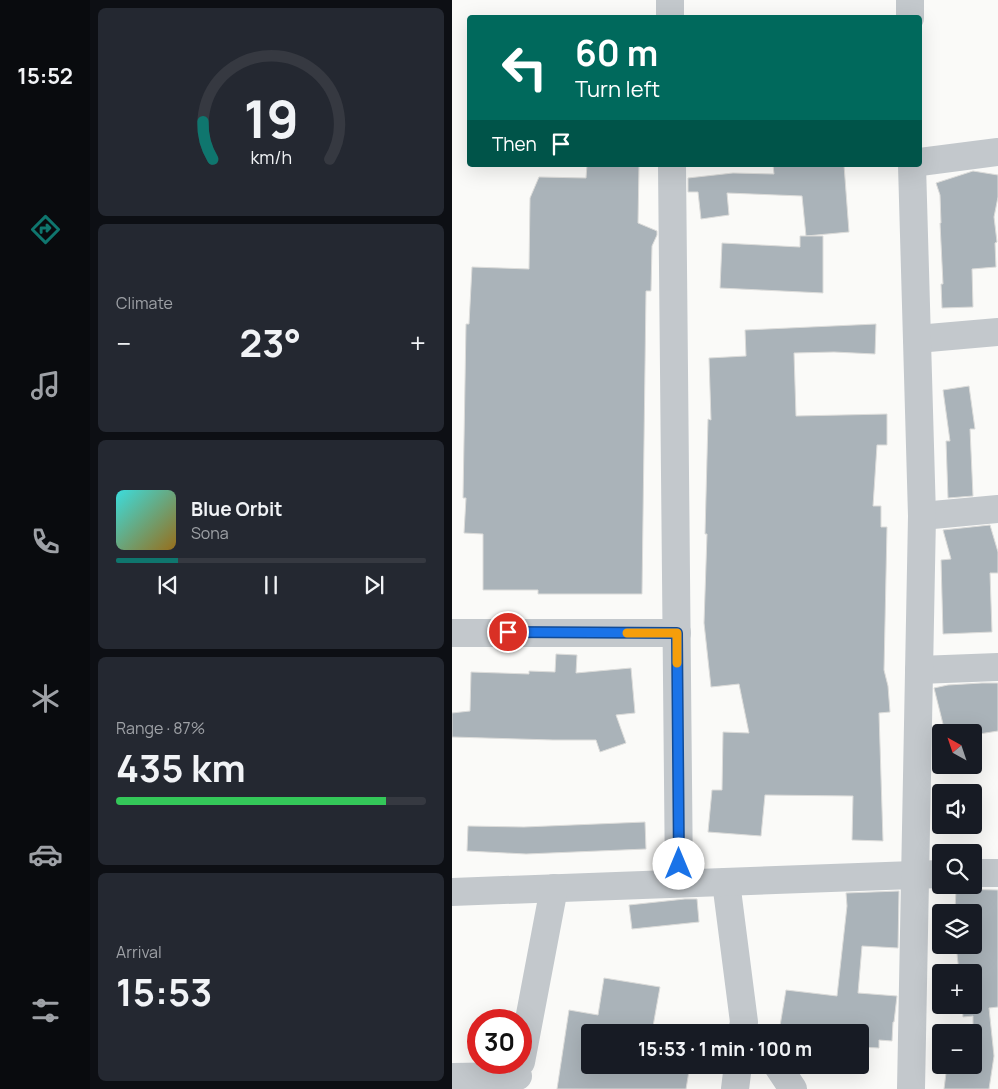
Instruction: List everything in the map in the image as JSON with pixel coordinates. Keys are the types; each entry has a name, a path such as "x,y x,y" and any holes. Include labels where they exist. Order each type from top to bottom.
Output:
{"street":[{"path":"670,0 670,15"},
{"path":"910,0 910,15"},
{"path":"922,162 998,152"},
{"path":"672,167 679,883"},
{"path":"911,1089 928,874 919,670 922,516 912,167"},
{"path":"917,338 998,332"},
{"path":"922,516 998,509"},
{"path":"452,632 677,633"},
{"path":"919,670 998,666"},
{"path":"982,873 998,872"},
{"path":"452,892 928,874"},
{"path":"726,882 745,1024"},
{"path":"531,1009 554,888"},
{"path":"452,1077 492,1074"},
{"path":"735,1089 737,1074"},
{"path":"782,1074 793,1089"}],"building":[{"path":"587,167 639,167 638,223 657,231 652,246 651,291 646,291 642,594 538,594 538,590 483,590 483,534 464,533 466,498 463,498 466,324 469,324 472,267 529,269 530,198 539,177 586,178"},
{"path":"773,167 844,167 849,232 806,236 802,196 727,193 729,215 701,219 698,192 688,192 688,178 733,173 774,174"},
{"path":"973,171 998,175 998,197 994,217 997,242 995,243 996,267 972,269 973,307 942,308 940,195 936,183"},
{"path":"800,236 823,236 823,293 720,288 722,243 800,247"},
{"path":"876,324 875,354 794,353 796,416 887,414 887,445 877,445 873,506 881,506 881,527 887,527 884,670 888,686 890,712 879,713 883,841 852,840 853,796 765,795 761,836 708,832 712,790 722,790 723,732 749,733 739,684 711,687 704,623 708,419 711,420 709,358 746,356 745,330"},
{"path":"969,386 975,429 970,429 973,496 948,498 946,441 950,441 943,390"},
{"path":"990,525 998,552 998,573 990,573 992,632 943,634 941,560 951,559 943,530"},
{"path":"556,654 577,655 576,673 631,668 635,713 616,715 626,743 600,752 596,740 452,737 452,713 470,711 471,672 529,674 529,671 555,672"},
{"path":"998,683 998,731 982,734 982,724 943,724 934,688 948,685"},
{"path":"645,822 646,849 526,854 467,851 468,826 524,827"},
{"path":"982,890 998,890 998,1007 989,1008 994,1056 989,1089 944,1089 946,1074 982,1074 982,1024 973,1024 973,1016 963,1017 963,1014 982,1014 982,964 958,964 957,954 982,954 982,904 955,904 956,894 982,894"},
{"path":"899,891 898,948 862,946 858,993 897,996 892,1041 879,1040 879,1048 869,1047 869,1024 780,1024 786,990 837,996 847,906 846,893"},
{"path":"697,899 699,922 632,929 629,905"},
{"path":"604,978 660,987 653,1024 581,1024 581,1074 688,1074 686,1089 557,1089 569,1010 598,1015"}],"slow traffic":[{"path":"627,633 677,633 677,663"}],"route":[{"path":"508,632 677,633 679,864"}]}
